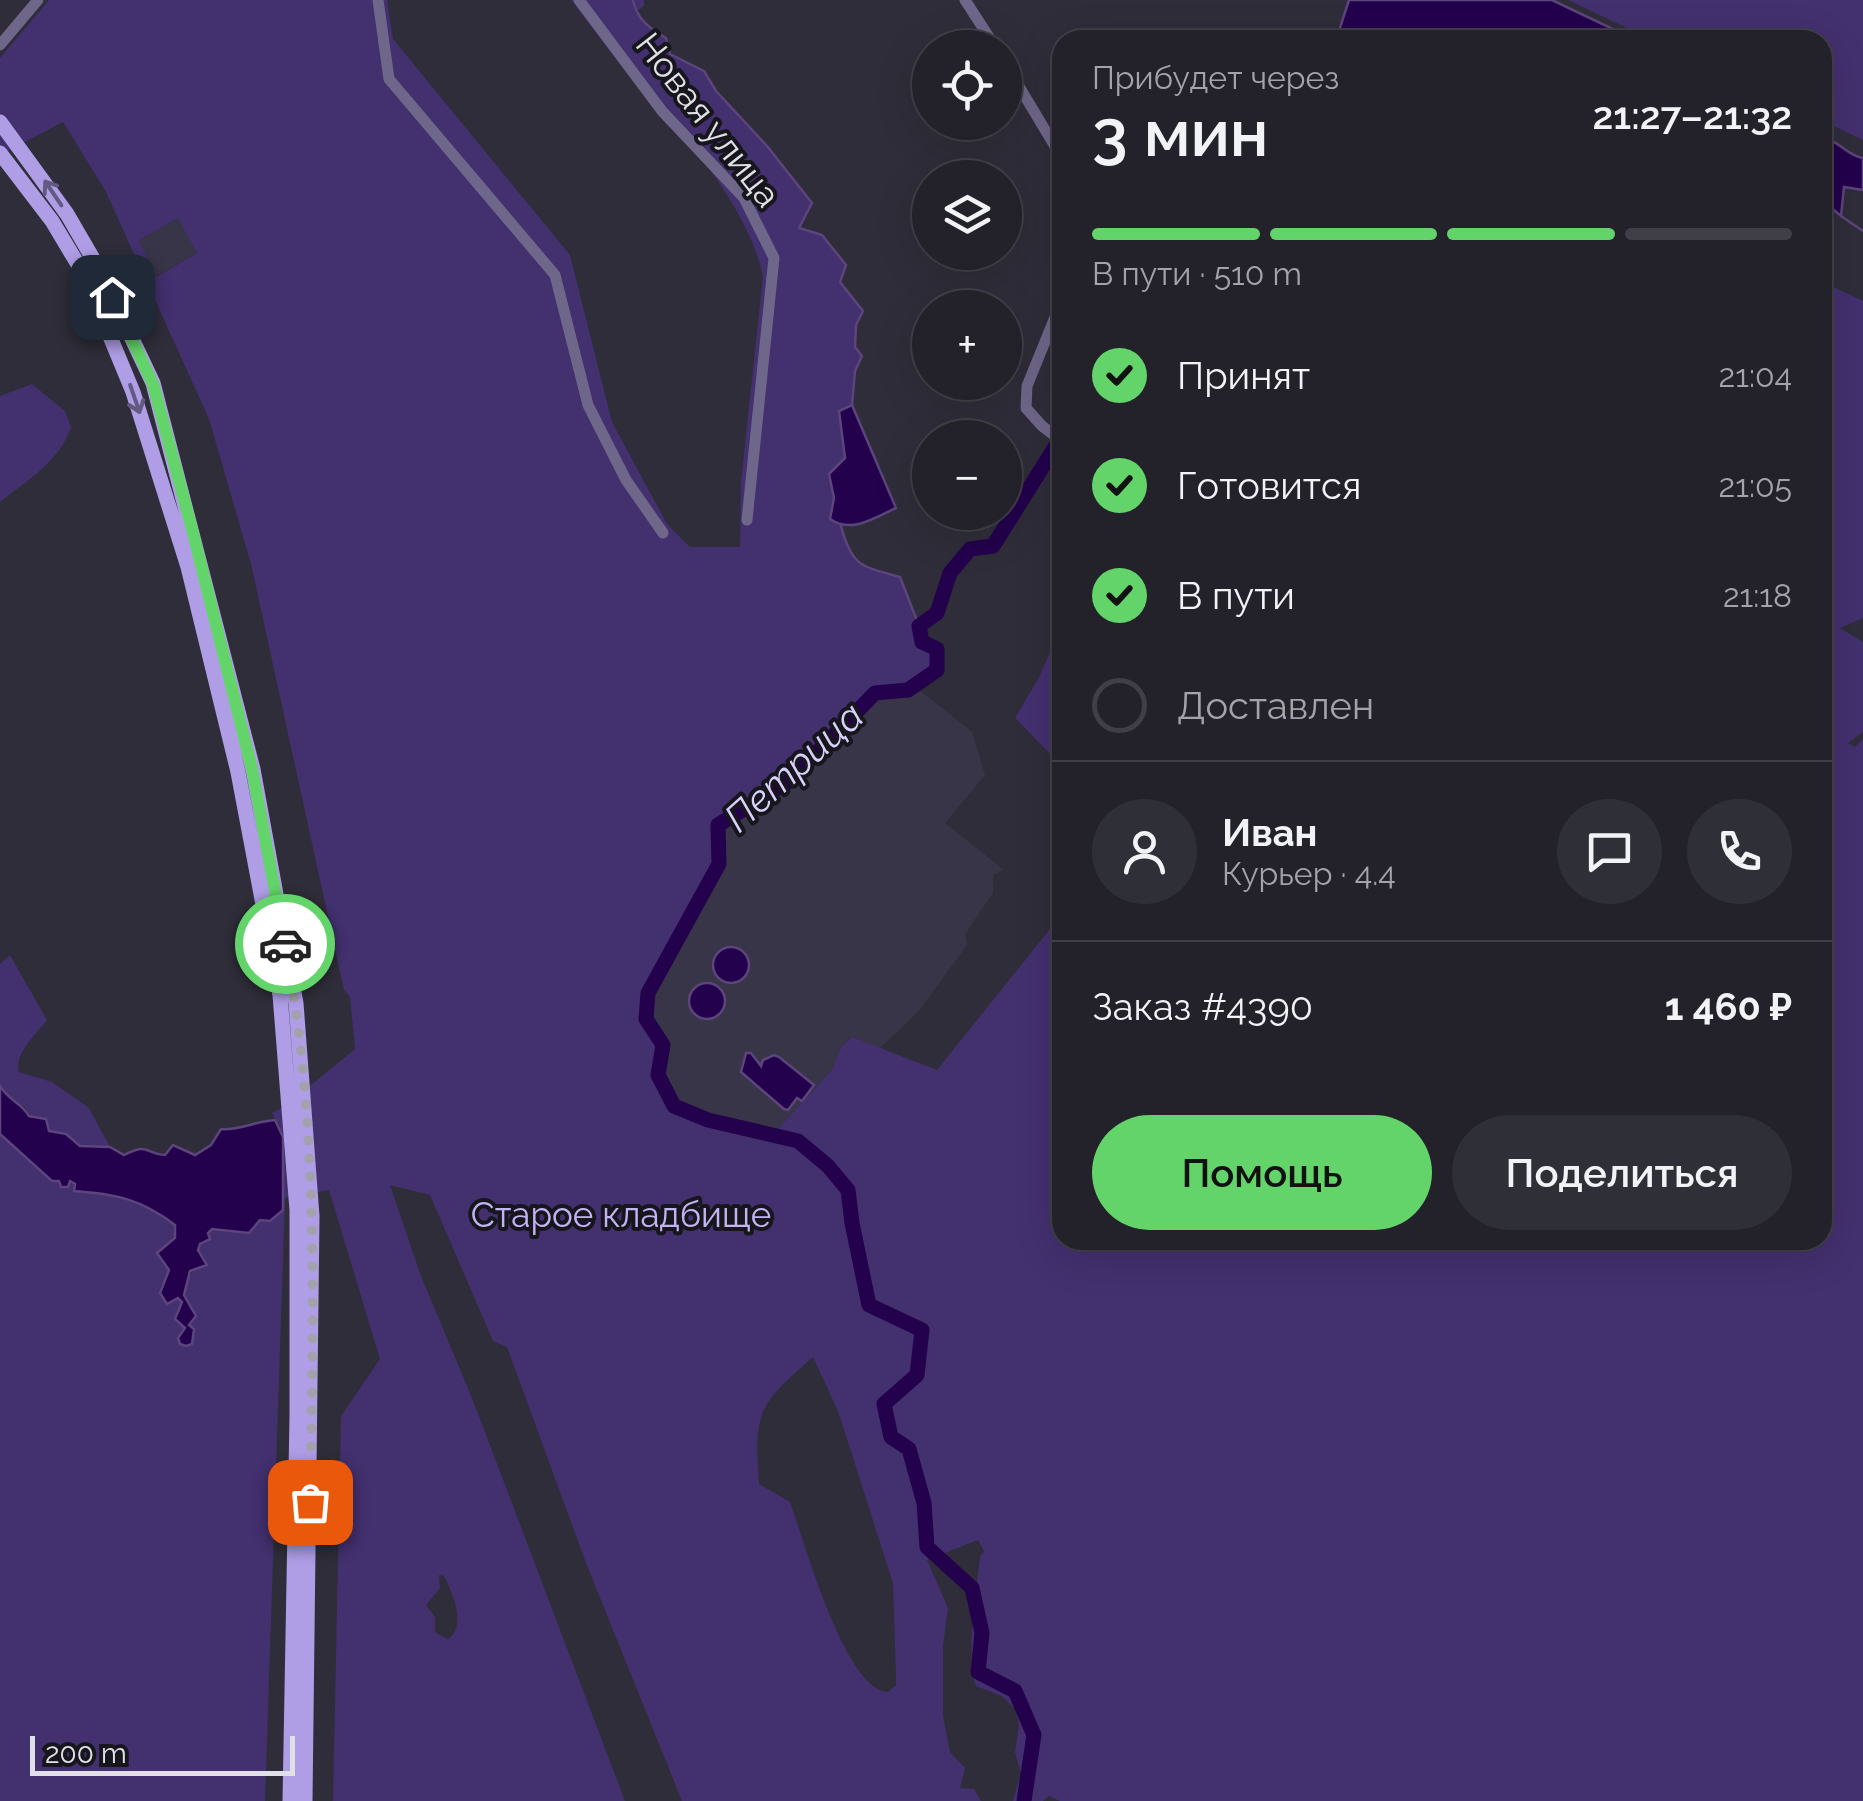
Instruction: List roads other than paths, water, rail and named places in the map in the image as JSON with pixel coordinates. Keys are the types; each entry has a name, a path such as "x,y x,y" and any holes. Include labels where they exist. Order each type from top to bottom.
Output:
{"main road":[{"path":"0,122 67,214 92,272 133,392 188,567 238,772 280,995 297,1210 290,1801"},
{"path":"0,152 92,272 153,384 252,769 296,1003 312,1216 305,1801"}],"street":[{"path":"0,45 38,0"},
{"path":"378,0 389,80 555,276 588,406 626,480 663,533"},
{"name":"Новая улица","path":"579,0 662,111 744,198 774,258 746,520"},
{"path":"965,0 984,30"},
{"path":"1022,91 1052,141"},
{"path":"1052,325 1027,386 1026,408 1052,434"}],"waterway":[{"path":"633,0 645,22 666,38 670,54 704,71 716,91 812,203 799,228 822,235 846,265 840,282 863,311 856,325 855,347 862,356 855,371 852,405"},
{"path":"1841,216 1863,231"},
{"name":"Петрица","path":"1024,1801 1034,1735 1015,1691 978,1672 982,1633 972,1588 927,1547 924,1503 909,1449 891,1437 884,1404 917,1375 922,1330 869,1305 848,1190 828,1166 798,1141 708,1120 674,1106 658,1075 663,1045 646,1019 648,993 719,864 718,825 789,781 875,693 908,690 937,670 937,649 922,642 919,626 937,613 950,573 970,549 993,546 1052,452"},
{"path":"841,526 849,550 860,563 900,577 919,626"}],"park label":[{"name":"Старое кладбище","path":"621,1215"}]}
